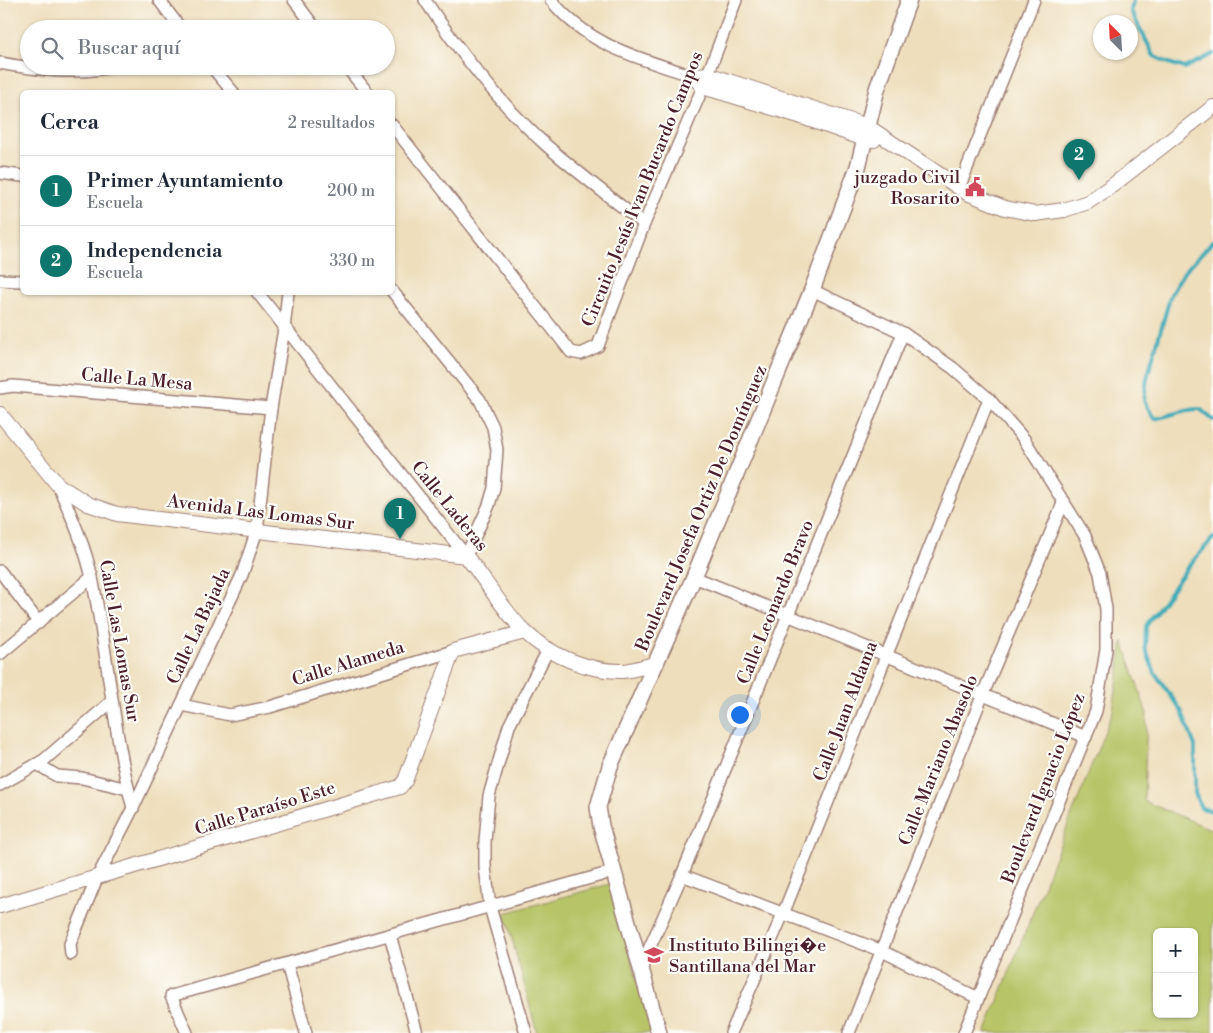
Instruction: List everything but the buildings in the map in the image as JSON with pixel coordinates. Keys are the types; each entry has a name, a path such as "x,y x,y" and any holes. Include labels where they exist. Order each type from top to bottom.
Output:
{"main road":[{"name":"Boulevard Josefa Ortiz De Domínguez","path":"659,1033 612,872 598,807 602,788 620,740 657,663 694,577 812,290 858,167 882,71 909,0"}],"street":[{"path":"159,0 174,20"},
{"path":"294,0 309,20"},
{"path":"425,0 474,69 517,116 560,157 644,224"},
{"path":"551,0 581,30 621,52 890,142 967,193 1013,209 1035,214 1064,210 1088,202 1113,185 1213,106"},
{"name":"Circuito Jesús Ivan Bucardo Campos","path":"395,129 571,352 581,354 598,346 644,224 705,80 736,0"},
{"path":"959,188 1034,0"},
{"path":"0,63 20,66"},
{"path":"219,75 231,90"},
{"path":"353,75 365,90"},
{"path":"0,173 20,176"},
{"path":"0,280 20,282"},
{"name":"Boulevard Ignacio López","path":"812,290 903,333 953,368 989,400 1024,439 1064,501 1086,536 1100,573 1106,609 1106,650 1096,711 964,1033"},
{"path":"395,294 480,400 493,427 497,450 494,488 489,505 466,556"},
{"name":"Calle Laderas","path":"259,295 284,329 525,632 576,663 598,669 624,671 657,663"},
{"name":"Calle La Bajada","path":"71,954 70,944 97,878 133,808 242,575 257,530 271,408 288,295"},
{"name":"Calle Leonardo Bravo","path":"641,967 682,875 903,333"},
{"name":"Calle La Mesa","path":"0,388 13,386 271,408"},
{"name":"Calle Juan Aldama","path":"731,1033 783,914 989,400"},
{"name":"Calle Las Lomas Sur","path":"0,414 58,485 77,528 92,577 111,702 133,808"},
{"name":"Avenida Las Lomas Sur","path":"58,485 88,504 117,514 466,556"},
{"name":"Calle Mariano Abasolo","path":"849,1033 983,694 1064,501"},
{"path":"0,571 39,623"},
{"path":"0,654 92,577"},
{"path":"694,577 787,617 983,694 1086,737"},
{"name":"Calle Alameda","path":"181,705 230,715 270,706 453,651 525,632"},
{"path":"526,1033 490,906 485,867 489,796 508,726 549,648"},
{"name":"Calle Paraíso Este","path":"0,906 400,787 404,781 453,651"},
{"path":"0,785 38,764 111,702"},
{"path":"38,764 57,776 82,778 128,789"},
{"path":"187,1033 172,996 612,872"},
{"path":"682,875 882,951 978,998"},
{"path":"390,935 417,1033"},
{"path":"286,964 306,1033"}],"green space":[{"path":"1123,641 1147,714 1144,801 1213,830 1213,1033 985,1033 1113,711"},
{"path":"610,884 652,1033 537,1033 505,913"}],"waterway":[{"path":"1133,0 1131,11 1154,56 1185,68 1213,54"},
{"path":"1213,241 1184,272 1171,294 1147,378 1144,400 1154,419 1183,411 1200,409 1213,420"},
{"path":"1213,538 1187,568 1146,626 1145,648 1155,673 1182,712 1195,746 1195,793 1201,808 1213,811"}],"place":[{"name":"Independencia","path":"1079,180"},
{"name":"juzgado Civil Rosarito","path":"975,187"},
{"name":"Primer Ayuntamiento","path":"400,539"},
{"name":"Instituto Bilingi�e Santillana del Mar","path":"654,955"}]}
